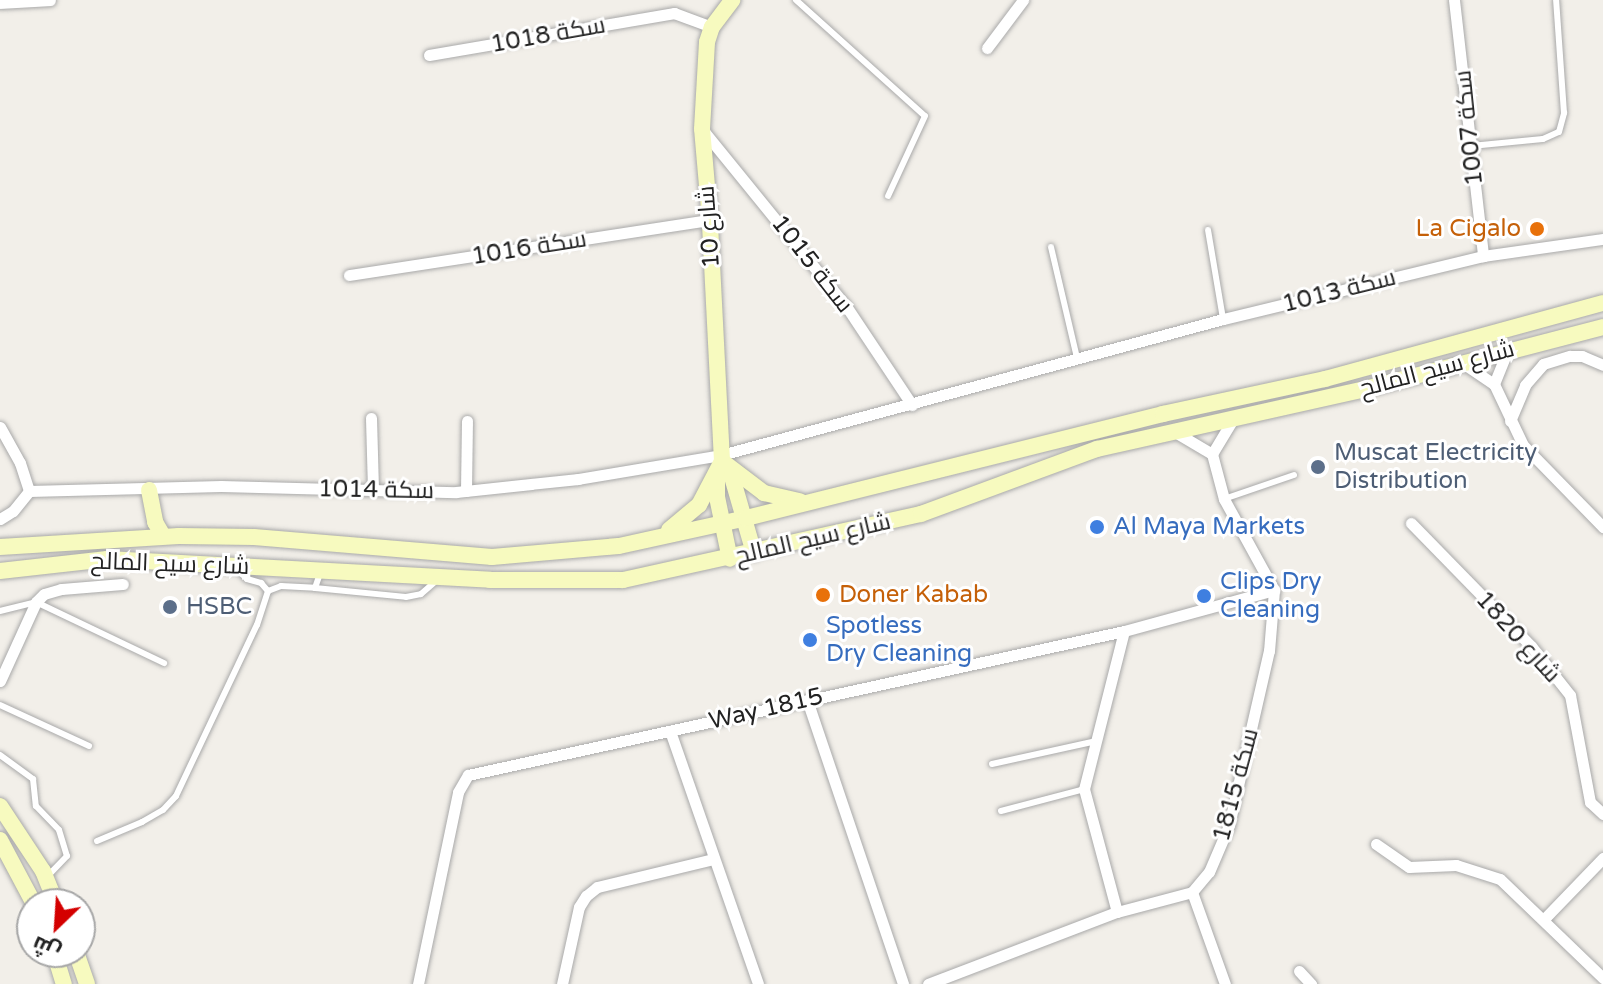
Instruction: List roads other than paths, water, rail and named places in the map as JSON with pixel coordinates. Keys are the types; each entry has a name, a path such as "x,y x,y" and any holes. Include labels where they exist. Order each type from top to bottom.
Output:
{"street":[{"path":"0,3 50,0"},
{"name":"شارع 10","path":"722,464 710,220 702,129 707,42 712,27 732,0"},
{"path":"987,48 1023,0"},
{"name":"سكة 1007","path":"1454,0 1483,256"},
{"name":"سكة 1018","path":"429,55 674,13 712,27"},
{"name":"سكة 1015","path":"702,129 846,306 912,405"},
{"name":"سكة 1016","path":"349,275 710,220"},
{"name":"سكة 1013","path":"722,464 912,405 1223,319 1483,256 1603,239"},
{"name":"شارع سيح المالح","path":"0,547 163,536 254,537 492,557 619,546 722,524 1163,414 1325,379 1603,303"},
{"name":"شارع سيح المالح","path":"0,571 107,559 438,578 623,580 730,559 921,514 1097,449 1232,421 1603,327"},
{"path":"1494,384 1508,350"},
{"path":"1510,421 1525,385 1543,364 1570,356 1582,356 1603,365"},
{"path":"1464,364 1494,384 1523,445 1603,527"},
{"path":"371,418 373,490"},
{"path":"466,491 467,421"},
{"path":"1212,454 1232,421"},
{"path":"0,427 20,463 29,491 13,511 0,519"},
{"path":"1175,432 1212,454 1224,499 1274,590"},
{"path":"722,464 764,493 811,502"},
{"path":"722,464 746,518 754,553"},
{"path":"722,464 722,524 730,559"},
{"path":"661,535 699,505 722,464"},
{"name":"سكة 1014","path":"29,491 221,486 466,491 722,464"},
{"path":"149,490 155,522 163,536"},
{"name":"1820 شارع","path":"1411,523 1531,646 1570,695 1590,802 1603,814"},
{"path":"0,681 36,602 44,594 61,589 123,584"},
{"name":"Way 1815","path":"418,984 458,792 468,775 1124,631 1274,590"},
{"name":"سكة 1815","path":"1192,892 1209,872 1229,825 1269,651 1274,590"},
{"path":"1117,912 1084,789 1124,631"},
{"path":"807,700 903,984"},
{"path":"670,731 758,984"},
{"path":"0,806 49,888"},
{"path":"0,840 27,888"},
{"path":"1376,844 1409,867 1456,865 1500,879 1603,978"},
{"path":"1544,919 1603,858"},
{"path":"562,984 579,907 586,896 597,887 714,859"},
{"path":"928,984 1117,912 1192,892 1225,984"},
{"path":"1299,971 1311,984"}],"lane":[{"path":"796,0 925,116 888,196"},
{"path":"1471,146 1543,139 1559,132 1564,113 1556,0"},
{"path":"1208,230 1223,319"},
{"path":"1051,247 1077,358"},
{"path":"1224,499 1294,475"},
{"path":"0,541 33,544"},
{"path":"232,564 268,591"},
{"path":"315,588 321,571"},
{"path":"268,591 281,586 406,597 421,594 438,578"},
{"path":"97,841 142,822 163,810 176,796 257,625 268,591"},
{"path":"0,611 36,602 164,663"},
{"path":"0,705 89,746"},
{"path":"992,764 1097,741"},
{"path":"0,755 33,779 36,806 59,830 67,850 64,862 45,878"},
{"path":"1001,811 1084,789"}],"place":[{"name":"La Cigalo","path":"1537,229"},
{"name":"Muscat Electricity Distribution","path":"1318,467"},
{"name":"Al Maya Markets","path":"1097,527"},
{"name":"Doner Kabab","path":"823,595"},
{"name":"Clips Dry Cleaning","path":"1204,596"},
{"name":"HSBC","path":"170,607"},
{"name":"Spotless Dry Cleaning","path":"810,640"}]}
